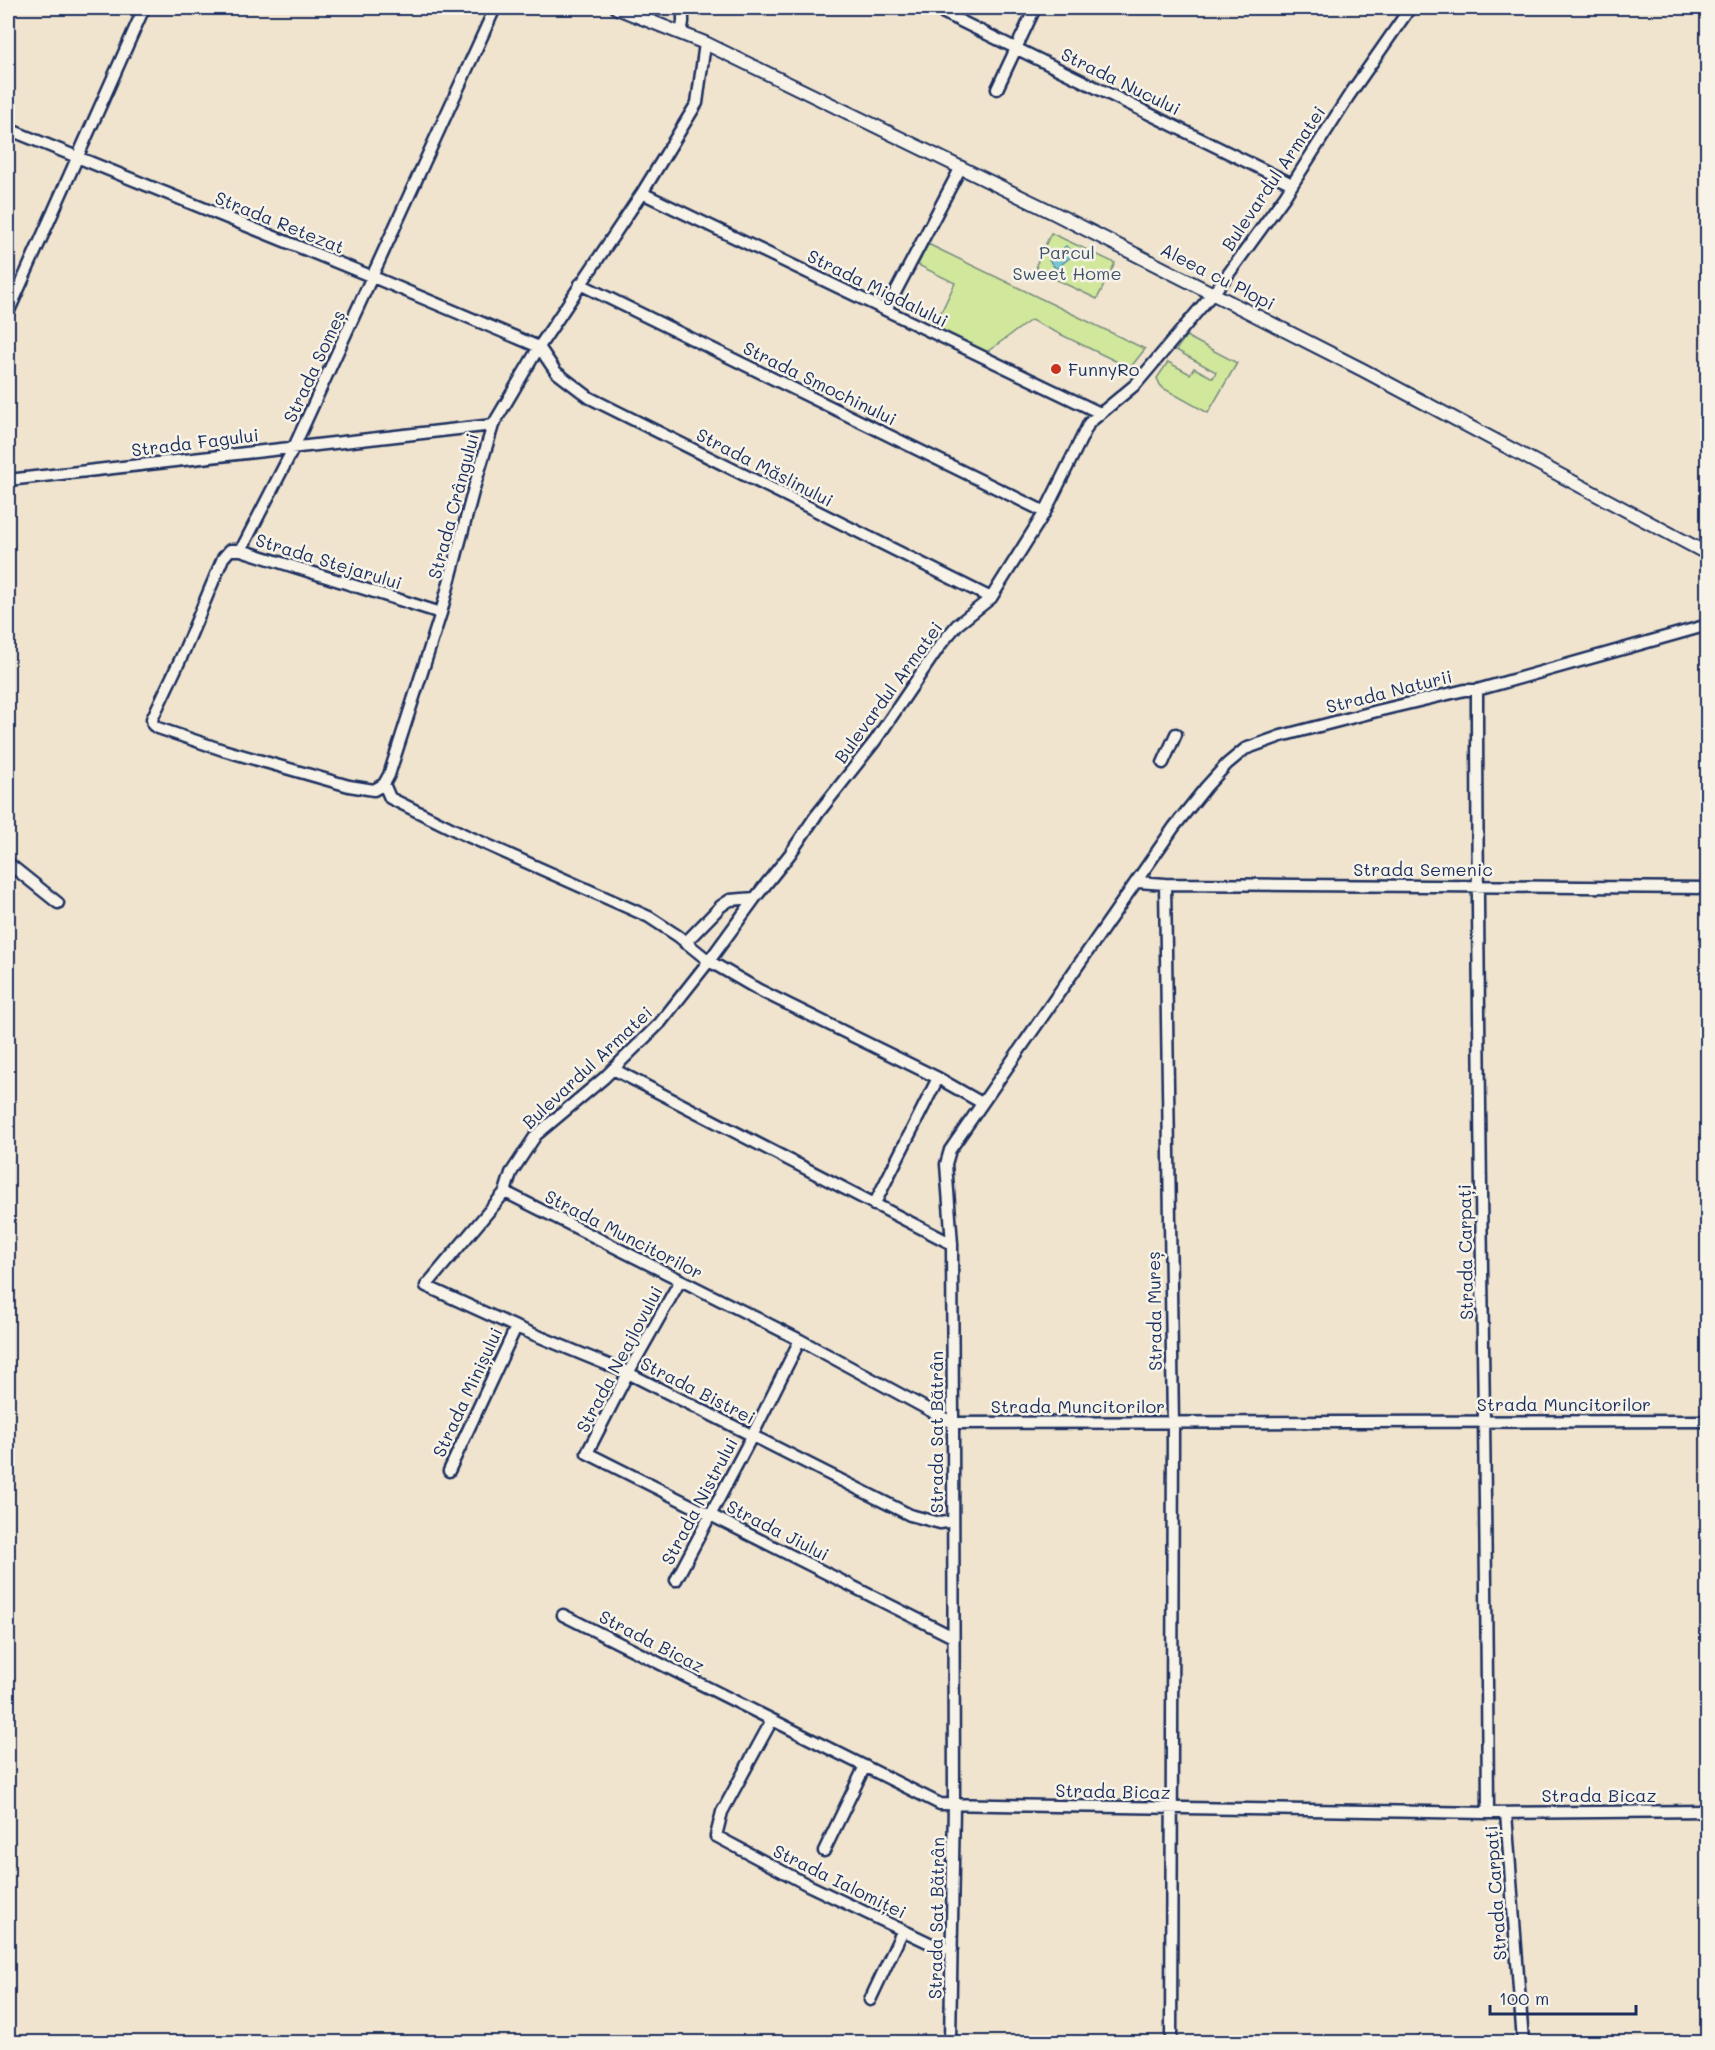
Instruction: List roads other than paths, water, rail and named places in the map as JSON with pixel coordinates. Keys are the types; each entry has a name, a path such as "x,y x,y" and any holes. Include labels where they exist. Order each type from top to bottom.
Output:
{"street":[{"path":"8,313 144,8"},
{"name":"Strada Someș","path":"384,784 374,790 349,786 223,750 158,728 153,725 152,719 182,658 223,558 230,550 241,550 294,447 495,8"},
{"name":"Aleea cu Plopi","path":"618,8 705,44 961,167 1373,376 1707,554"},
{"path":"681,33 683,8"},
{"name":"Strada Nucului","path":"934,8 1292,184"},
{"path":"997,90 1035,8"},
{"name":"Bulevardul Armatei","path":"426,1286 505,1192 511,1173 536,1135 613,1069 660,1023 710,961 754,898 875,741 940,644 957,625 991,598 1045,512 1089,423 1136,384 1212,293 1292,184 1348,97 1410,8"},
{"name":"Strada Crângului","path":"384,784 389,775 441,613 493,424 539,347 642,193 697,103 705,44"},
{"name":"Strada Retezat","path":"8,129 539,347"},
{"path":"885,310 961,167"},
{"name":"Strada Migdalului","path":"642,193 1100,413"},
{"name":"Strada Smochinului","path":"580,284 1045,512"},
{"name":"Strada Măslinului","path":"539,347 555,372 590,398 991,598"},
{"name":"Strada Fagului","path":"8,480 493,424"},
{"name":"Strada Stejarului","path":"241,550 441,613"},
{"name":"Strada Naturii","path":"1138,882 1174,827 1206,787 1227,764 1245,749 1281,736 1387,708 1465,690 1477,690 1707,625"},
{"name":"Strada Carpați","path":"1477,690 1477,885 1488,1813"},
{"path":"1163,763 1176,734"},
{"path":"384,784 390,798 463,834 649,917 710,961 759,990 982,1102"},
{"path":"8,863 58,903"},
{"name":"Strada Semenic","path":"1138,882 1707,888"},
{"name":"Strada Sat Bătrân","path":"950,2043 954,1804 953,1423 952,1244 946,1164 950,1150 982,1102 1138,882"},
{"name":"Strada Mureș","path":"1165,884 1173,1423 1171,2043"},
{"path":"685,943 721,906 730,900 754,898"},
{"path":"613,1069 952,1244"},
{"path":"874,1205 938,1078"},
{"name":"Strada Muncitorilor","path":"505,1192 800,1340 953,1423 1707,1421"},
{"name":"Strada Neajlovului","path":"587,1453 628,1373 680,1281"},
{"name":"Strada Bistrei","path":"426,1286 516,1327 628,1373 910,1515 940,1523 953,1521"},
{"name":"Strada Minișului","path":"449,1471 516,1327"},
{"name":"Strada Nistrului","path":"676,1580 800,1340"},
{"name":"Strada Jiului","path":"587,1453 953,1637"},
{"name":"Strada Bicaz","path":"563,1615 940,1804 1488,1813 1707,1811"},
{"name":"Strada Ialomiței","path":"772,1720 722,1812 716,1836 808,1885 940,1948 951,1949"},
{"path":"824,1851 865,1766"},
{"name":"Strada Carpați","path":"1506,1813 1523,2043"},
{"path":"870,2000 903,1930"}],"water":[{"path":"1066,246 1073,255 1056,269 1049,260"}],"place":[{"name":"FunnyRo","path":"1056,369"}],"park label":[{"name":"Parcul Sweet Home","path":"1067,262"}]}
